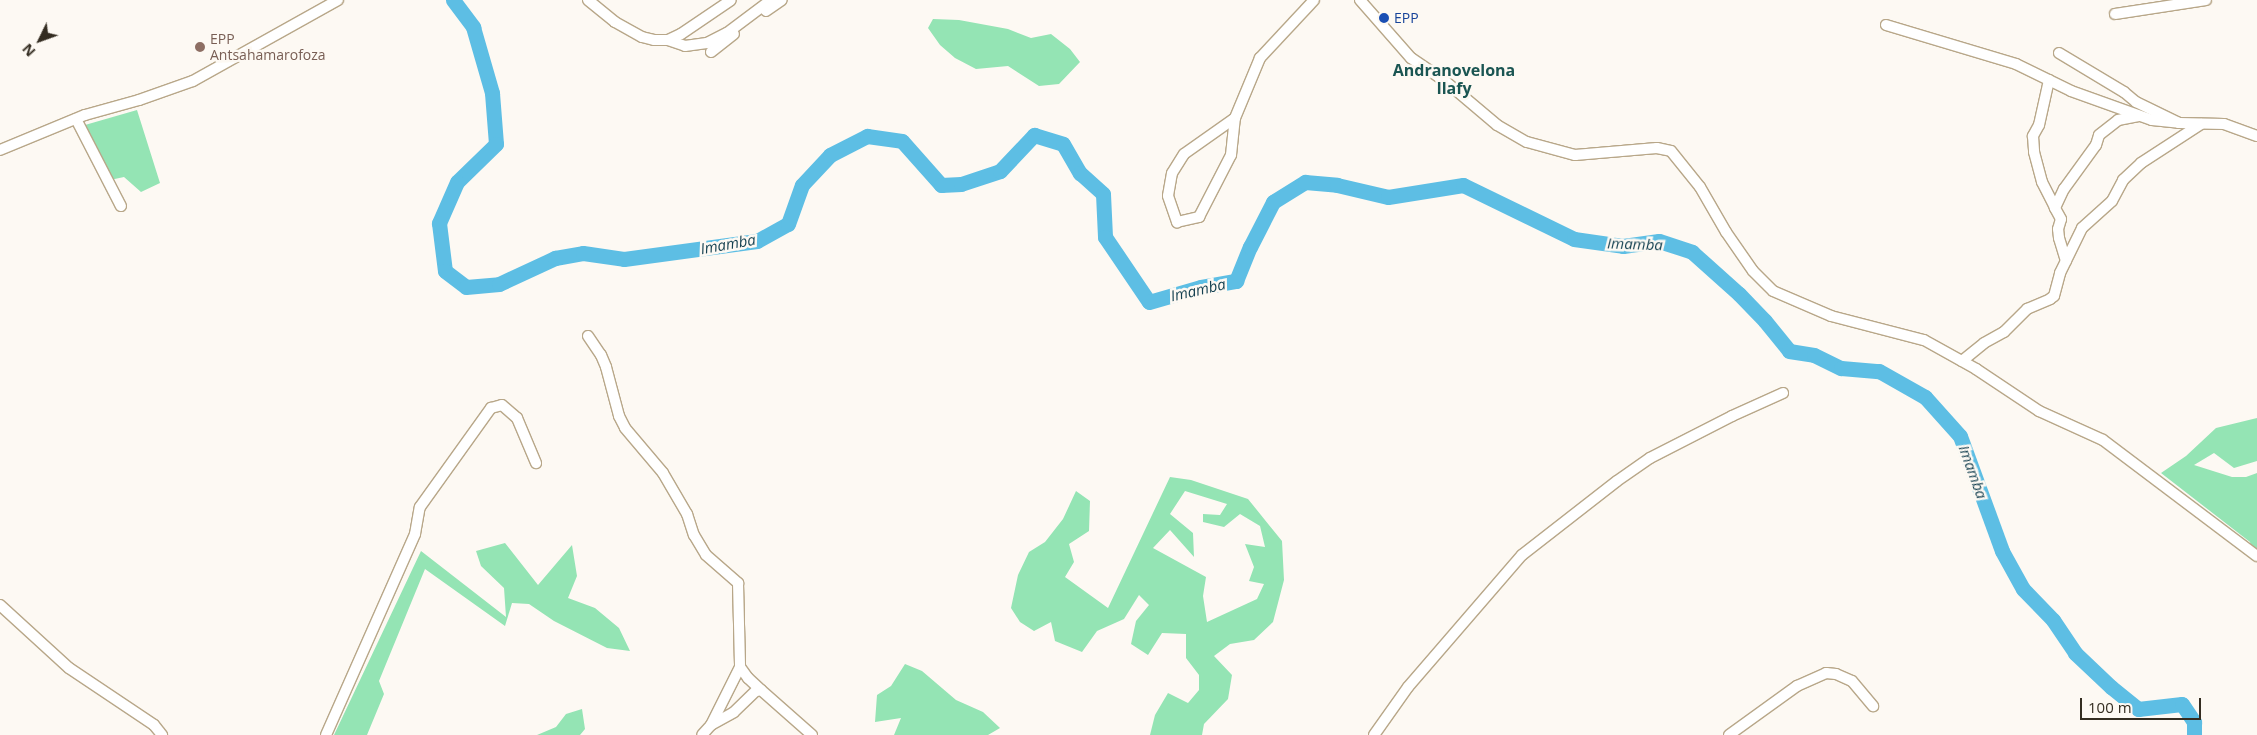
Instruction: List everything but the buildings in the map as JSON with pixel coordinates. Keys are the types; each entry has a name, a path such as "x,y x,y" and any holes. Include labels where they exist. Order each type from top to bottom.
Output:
{"street":[{"path":"0,150 76,119 193,81 338,0"},
{"path":"588,0 615,22 642,37 654,40 668,40 685,46 707,43 727,32 771,0"},
{"path":"668,40 730,0"},
{"path":"712,52 782,0"},
{"path":"1235,118 1184,154 1172,173 1168,196 1177,222 1199,217 1217,186 1231,155 1235,118 1260,58 1314,0"},
{"path":"1360,0 1411,58 1445,81 1497,125 1527,142 1575,155 1657,148 1671,151 1700,188 1726,232 1753,271 1773,291 1831,316 1924,340 1962,361 2039,411 2104,440 2257,556"},
{"path":"2115,14 2206,0"},
{"path":"1886,26 2016,64 2071,91 2152,120 2234,126 2257,136"},
{"path":"2059,53 2124,92 2136,102 2179,123"},
{"path":"2049,80 2039,125 2033,136 2034,152 2042,182 2061,219 2058,229 2059,238 2066,261"},
{"path":"2054,208 2064,188 2096,145 2099,135 2118,120 2140,116"},
{"path":"76,119 120,206"},
{"path":"1962,361 1984,343 2004,332 2027,309 2050,299 2082,228 2112,201 2123,180 2141,163 2202,124"},
{"path":"588,336 602,355 619,416 625,428 663,473 687,514 694,535 706,555 738,583 740,667 711,725 702,735"},
{"path":"1374,735 1408,687 1522,555 1617,481 1650,458 1783,393"},
{"path":"326,735 415,534 420,507 491,408 502,405 517,418 536,463"},
{"path":"0,605 68,668 154,725 162,735"},
{"path":"740,667 748,678 812,735"},
{"path":"1729,735 1797,686 1826,673 1836,674 1852,681 1873,706"},
{"path":"711,725 734,712 756,691 761,690"}],"green space":[{"path":"933,19 959,20 1008,29 1031,38 1051,34 1070,49 1080,62 1059,84 1039,86 1008,66 976,69 955,58 940,45 928,28"},
{"path":"137,110 160,183 141,192 124,177 110,180 85,125"},
{"path":"2257,418 2257,461 2234,468 2214,453 2194,465 2232,477 2246,477 2257,473 2257,557 2253,554 2250,542 2161,473 2186,456 2216,428"},
{"path":"1170,477 1191,480 1248,499 1282,541 1284,580 1273,622 1254,640 1230,644 1214,656 1232,675 1228,699 1204,724 1202,735 1150,735 1155,715 1168,693 1188,703 1199,690 1199,675 1186,658 1186,634 1162,633 1148,655 1131,644 1136,621 1149,605 1139,595 1124,619 1097,631 1082,652 1055,641 1051,622 1034,631 1020,622 1011,608 1018,575 1029,552 1045,542 1063,519 1076,491 1090,501 1089,531 1069,544 1074,562 1065,577 1108,608","holes":["1185,491 1227,504 1220,515 1203,514 1203,522 1224,527 1240,514 1260,526 1265,547 1245,544 1254,567 1249,581 1264,584 1257,599 1207,622 1203,596 1206,577 1153,548 1170,530 1194,557 1193,533 1170,514"]},
{"path":"505,543 538,585 572,545 577,576 568,598 595,608 619,628 630,651 607,648 554,621 529,604 512,603 505,626 425,569 379,681 384,694 367,735 334,735 421,551 506,617 504,588 481,566 476,551"},
{"path":"905,664 922,671 956,700 983,712 1000,728 988,735 894,735 901,718 875,722 877,695 891,686"},
{"path":"582,709 585,729 580,735 537,735 556,727 566,714"}],"waterway":[{"name":"Imamba","path":"453,0 473,27 492,93 496,144 457,182 439,223 445,271 466,287 499,284 555,258 583,253 624,259 757,241 788,224 802,185 830,155 867,136 902,141 941,185 961,184 1000,171 1034,135 1063,144 1080,173 1103,194 1105,237 1149,302 1201,287 1236,281 1250,247 1273,202 1305,182 1337,185 1388,197 1463,185 1574,239 1623,246 1659,241 1692,252 1739,294 1765,321 1789,351 1814,355 1841,368 1879,371 1925,397 1960,436 2002,551 2023,589 2053,620 2075,653 2111,687 2138,709 2182,704 2194,722 2194,735"}],"place":[{"name":"EPP","path":"1384,18"},
{"name":"EPP Antsahamarofoza","path":"200,47"}],"district":[{"name":"Andranovelona Ilafy","path":"1454,79"}]}
